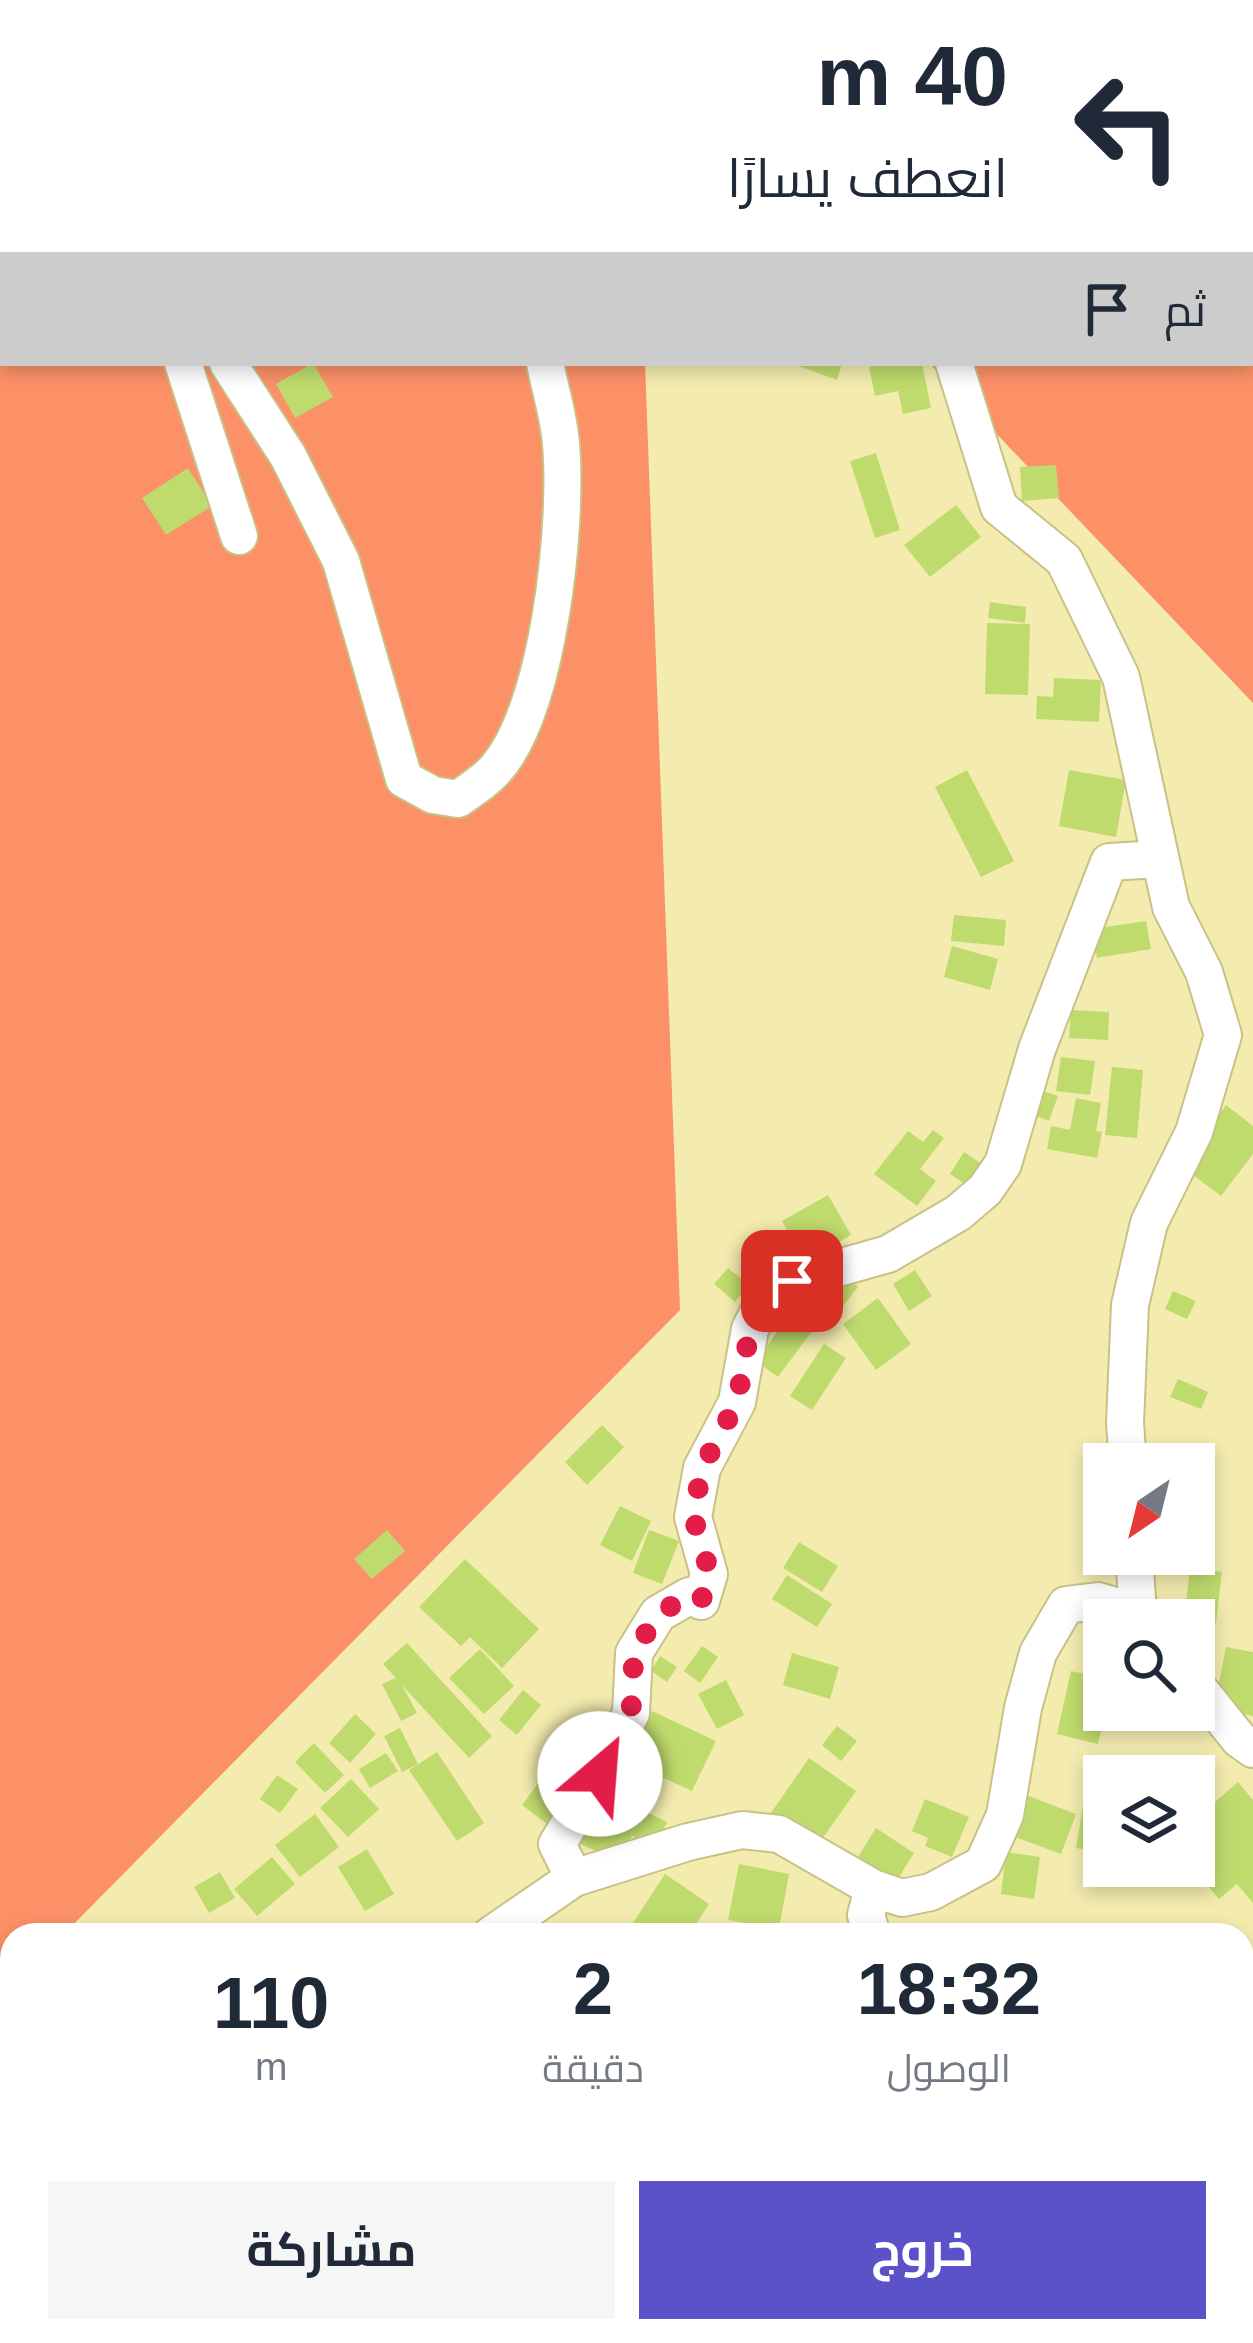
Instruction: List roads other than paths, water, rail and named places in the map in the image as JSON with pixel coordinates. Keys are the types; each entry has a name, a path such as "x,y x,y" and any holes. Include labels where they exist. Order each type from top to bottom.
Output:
{"street":[{"path":"184,366 238,536"},
{"path":"230,366 288,456 341,561 404,778 433,795 458,800 495,770 526,717 548,623 561,542 561,443 545,366"},
{"path":"955,366 999,508 1064,560 1121,677 1171,907 1204,972 1223,1035 1194,1132 1149,1223 1130,1305 1126,1443"},
{"path":"574,1878 557,1844 631,1713 634,1653 658,1614 688,1596 701,1601 710,1574 693,1516 702,1468 737,1402 750,1329 768,1294 792,1281 888,1254 958,1213 986,1190 1003,1164 1037,1049 1109,862 1160,860"},
{"path":"508,1923 574,1878 742,1830 779,1834 873,1888 902,1898 932,1892 983,1864 1005,1815 1038,1652 1066,1605 1083,1603"},
{"path":"1215,1709 1253,1749"},
{"path":"868,1923 873,1888"}]}
